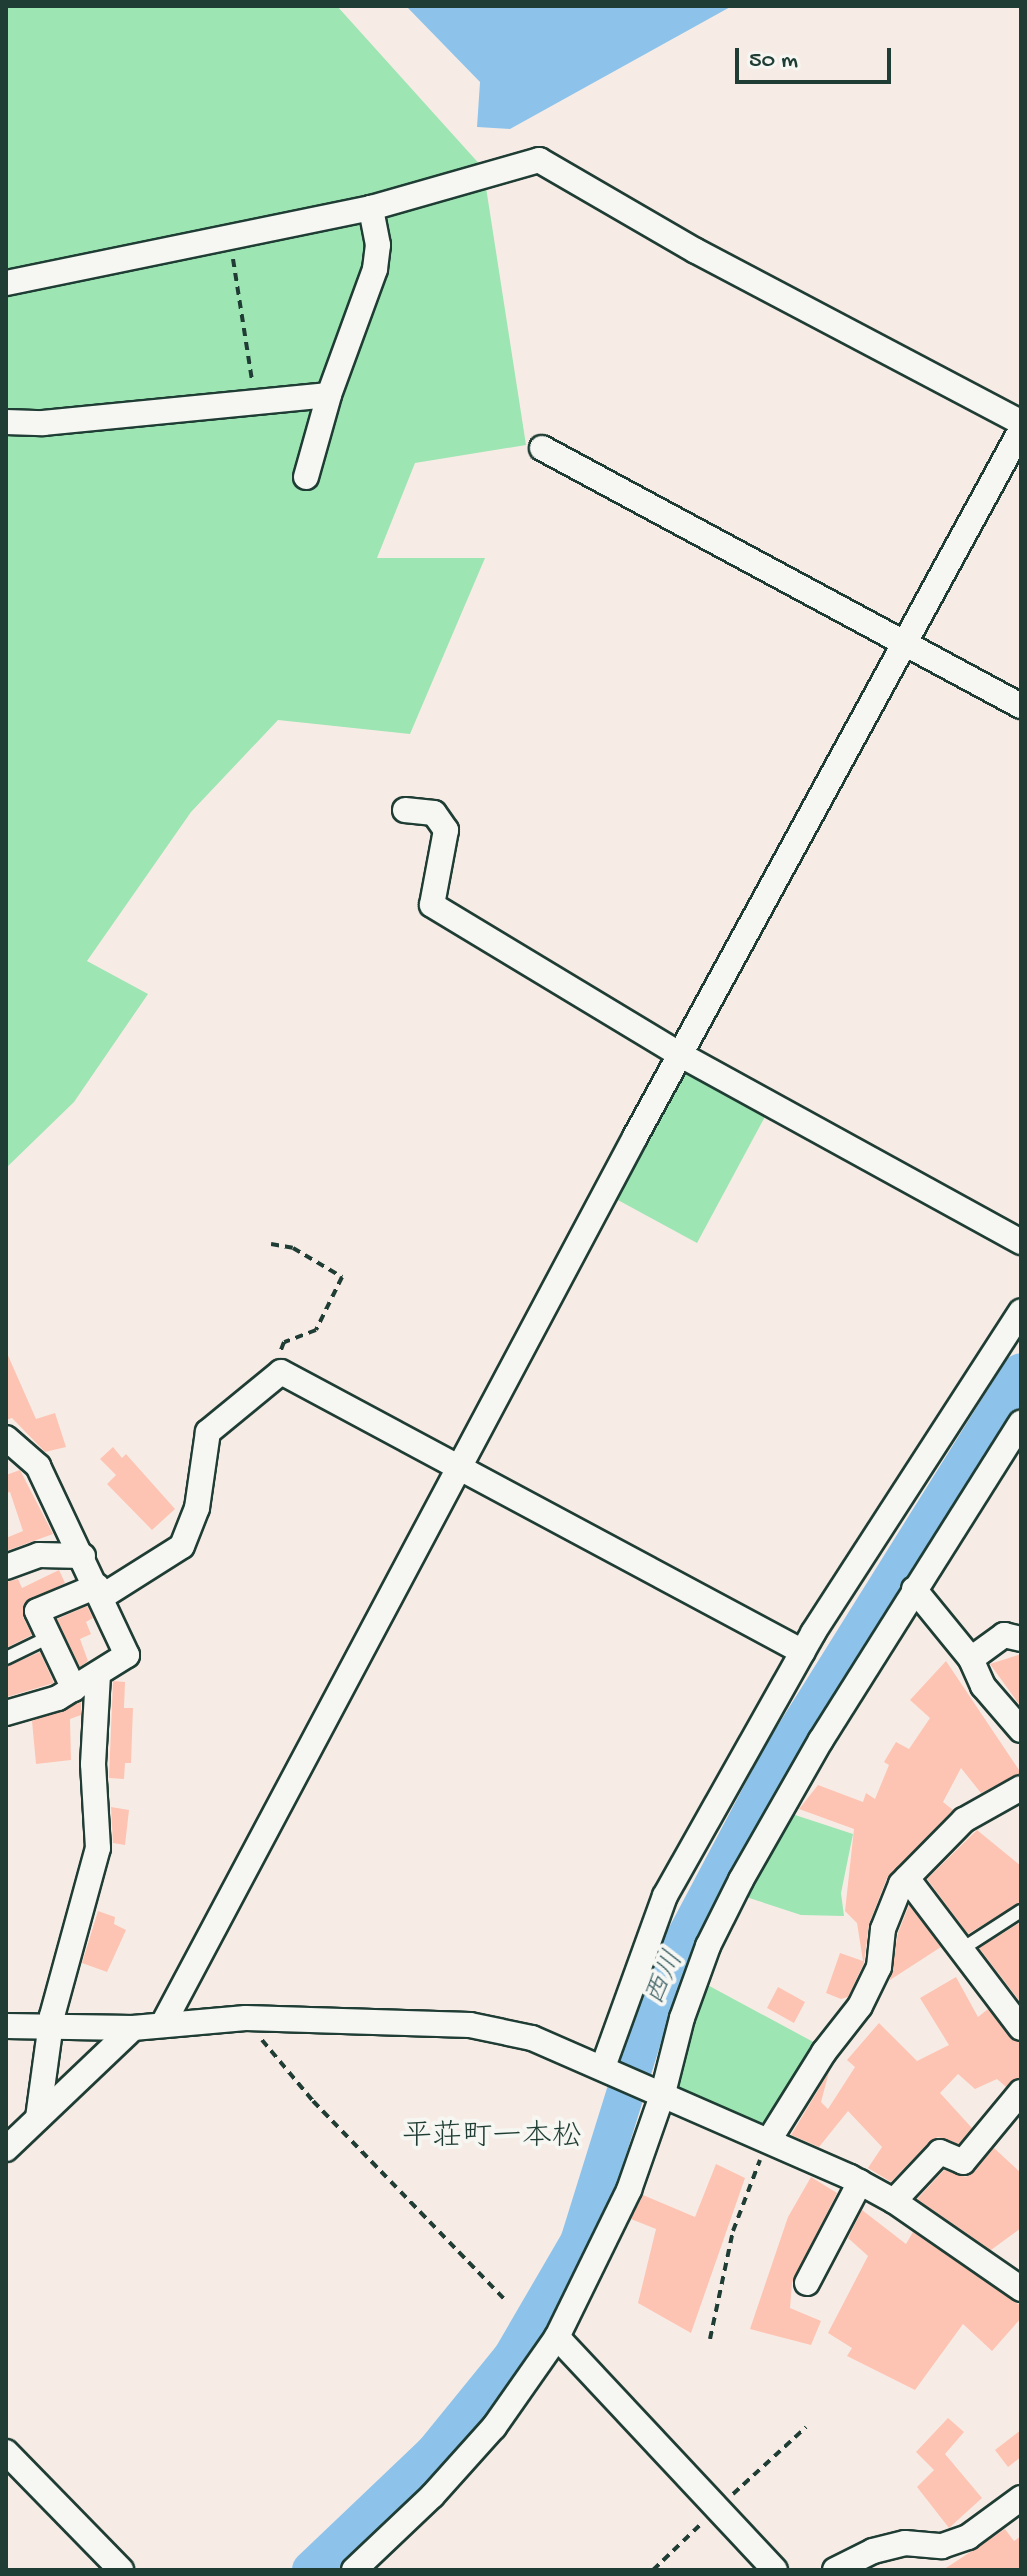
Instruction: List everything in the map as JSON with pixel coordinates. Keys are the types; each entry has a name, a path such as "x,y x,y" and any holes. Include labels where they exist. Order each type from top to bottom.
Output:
{"street":[{"path":"6,283 371,208 539,160 696,251 1021,422"},
{"path":"306,477 329,395 375,269 378,245 371,208"},
{"path":"6,422 43,423 329,395"},
{"path":"163,2024 681,1055 1021,430"},
{"path":"542,448 1021,706"},
{"path":"405,810 434,813 446,830 432,905 681,1055 1021,1242"},
{"path":"603,2067 665,1896 803,1652 931,1444 1021,1311"},
{"path":"74,1689 37,1611 100,1591 182,1546 197,1508 208,1432 281,1372 803,1652"},
{"path":"354,2570 432,2496 494,2427 557,2337 629,2190 663,2093 682,2018 734,1893 914,1589 1021,1423"},
{"path":"6,1438 38,1466 100,1591 127,1655 74,1689 6,1713"},
{"path":"6,1567 39,1555 83,1556"},
{"path":"914,1589 971,1659 983,1686 1021,1730"},
{"path":"971,1659 1004,1635 1021,1639"},
{"path":"38,2118 52,2030 98,1848 93,1764 98,1675"},
{"path":"769,2140 824,2052 860,2006 879,1967 883,1929 907,1878 964,1820 1021,1788"},
{"path":"907,1878 1021,2028"},
{"path":"6,2026 52,2030 133,2028 246,2018 470,2025 532,2038 860,2182 894,2201 1020,2286"},
{"path":"6,2149 133,2028"},
{"path":"894,2201 940,2152 963,2162 1021,2092"},
{"path":"807,2283 860,2182"},
{"path":"557,2337 775,2570"},
{"path":"6,2452 121,2570"},
{"path":"835,2570 873,2551 905,2543 942,2546 968,2537 1021,2498"}],"lane":[{"path":"6,1658 49,1637"},
{"path":"962,1949 1021,1911"}],"path":[{"path":"230,237 255,404"},
{"path":"271,1244 293,1248 342,1277 316,1330 284,1342 281,1372"},
{"path":"246,2018 313,2101 507,2302"},
{"path":"710,2339 733,2231 769,2140"}],"green space":[{"path":"6,6 337,6 483,168 526,445 415,463 377,558 485,558 410,734 278,720 191,812 87,961 148,994 74,1102 6,1168"},
{"path":"686,1068 768,1111 697,1243 616,1199"},
{"path":"789,1813 853,1834 841,1893 844,1916 801,1915 740,1895"},
{"path":"702,1982 819,2045 768,2121 758,2124 675,2090"}],"water":[{"path":"406,6 732,6 510,129 477,127 480,82"}],"building":[{"path":"6,1351 36,1419 55,1413 66,1447 45,1452 12,1418 6,1420"},
{"path":"113,1447 122,1458 126,1454 175,1509 152,1530 107,1484 116,1475 100,1459"},
{"path":"20,1470 53,1534 6,1551 6,1538 23,1531 10,1492 6,1493 6,1475"},
{"path":"59,1570 65,1583 25,1603 23,1617 32,1635 6,1648 6,1582 18,1579 22,1588"},
{"path":"87,1606 93,1618 86,1622 91,1634 80,1639 88,1661 80,1667 57,1619"},
{"path":"40,1652 54,1683 7,1697 6,1667"},
{"path":"1021,1654 1021,1707 990,1664"},
{"path":"946,1661 1021,1773 981,1793 961,1768 943,1802 953,1810 887,1878 869,1924 864,1963 848,1997 841,1999 826,1993 840,1953 863,1961 857,1923 845,1911 854,1829 799,1809 818,1785 863,1802 866,1793 875,1799 889,1765 884,1762 896,1742 909,1749 930,1718 910,1700"},
{"path":"113,1681 125,1682 124,1708 133,1708 131,1763 125,1763 124,1779 109,1778"},
{"path":"81,1702 81,1715 70,1719 71,1760 36,1764 32,1721"},
{"path":"111,1807 129,1810 125,1845 113,1843"},
{"path":"977,1830 1021,1866 1021,1902 968,1934 927,1879"},
{"path":"909,1905 941,1947 890,1980 898,1933"},
{"path":"98,1911 115,1917 114,1924 126,1930 107,1972 82,1963"},
{"path":"1021,1922 1021,2003 979,1948"},
{"path":"956,1977 978,2017 988,2009 1010,2038 1021,2043 1021,2077 1006,2087 997,2079 975,2089 958,2074 940,2093 972,2128 959,2144 938,2137 930,2141 891,2182 868,2168 882,2147 848,2111 819,2147 791,2135 829,2072 821,2102 828,2109 855,2067 847,2060 879,2023 917,2061 949,2045 920,1998"},
{"path":"778,1987 805,2002 794,2023 767,2008"},
{"path":"994,2148 1021,2173 1021,2228 991,2250 917,2199 944,2170 966,2177"},
{"path":"716,2164 745,2178 691,2333 638,2303 656,2229 631,2219 643,2195 695,2217"},
{"path":"811,2177 837,2193 792,2283 790,2308 821,2321 811,2345 750,2329 788,2217"},
{"path":"862,2210 906,2244 913,2232 1021,2306 1021,2318 992,2351 963,2324 915,2390 847,2356 852,2348 828,2333 868,2256 848,2238"},
{"path":"948,2418 964,2432 945,2454 982,2498 949,2528 917,2487 934,2470 916,2452"},
{"path":"1021,2430 1021,2457 1008,2467 995,2450"},
{"path":"1005,2529 1014,2541 1021,2536 1021,2570 943,2570"}],"waterway":[{"name":"西川","path":"311,2570 434,2453 512,2357 579,2242 658,1989 783,1753 1021,1372"}],"district":[{"name":"平荘町一本松","path":"492,2139"}]}
